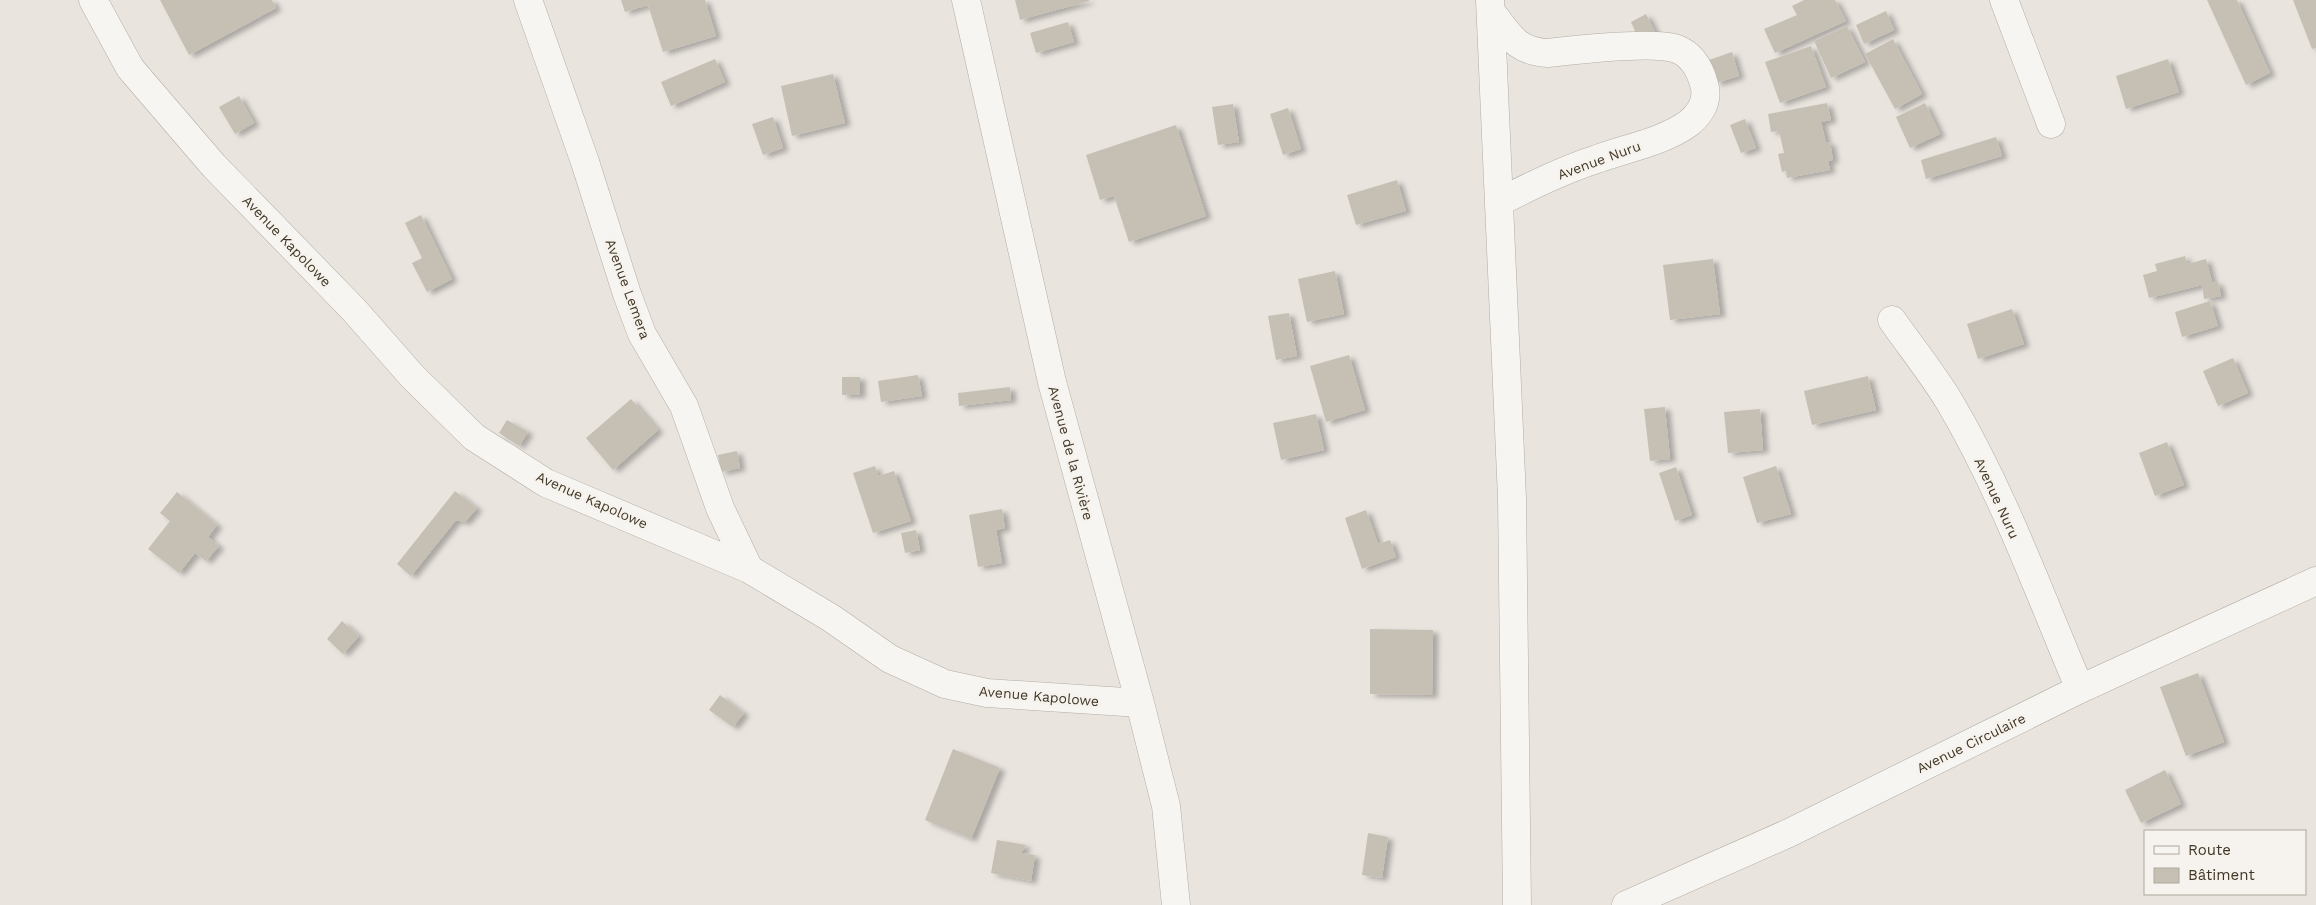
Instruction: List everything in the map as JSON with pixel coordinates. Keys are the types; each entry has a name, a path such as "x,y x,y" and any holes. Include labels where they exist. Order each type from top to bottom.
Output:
{"street":[{"name":"Avenue Kapolowe","path":"93,0 130,68 214,166 354,310 412,376 474,437 546,483 749,569 831,618 890,659 946,684 987,694 1140,703"},
{"name":"Avenue Lemera","path":"528,0 585,162 627,294 642,334 684,406 720,508 749,569"},
{"name":"Avenue de la Rivière","path":"966,0 1052,382 1140,703 1166,806 1176,905"},
{"path":"2004,0 2051,124"},
{"path":"1491,7 1512,498 1517,905"},
{"name":"Avenue Nuru","path":"1491,7 1514,40 1531,52 1548,53 1649,47 1677,50 1689,57 1700,70 1706,90 1703,109 1674,132 1587,162 1532,185 1499,202"},
{"name":"Avenue Nuru","path":"1892,320 1948,401 1978,456 2001,502 2080,689"},
{"name":"Avenue Circulaire","path":"1626,905 1789,832 2080,689 2316,581"}],"building":[{"path":"160,0 272,0 276,8 189,55"},
{"path":"621,0 705,0 716,36 663,52 648,5 625,12"},
{"path":"1015,0 1089,0 1089,1 1020,20"},
{"path":"1804,0 1835,0 1846,21 1775,53 1764,29 1797,15 1792,6"},
{"path":"2207,0 2237,0 2270,73 2246,85"},
{"path":"2293,0 2316,0 2316,48 2312,49"},
{"path":"1886,11 1894,30 1864,44 1856,25"},
{"path":"1646,14 1656,34 1640,42 1631,22"},
{"path":"1068,22 1074,42 1036,53 1030,33"},
{"path":"1847,26 1865,62 1831,78 1814,41"},
{"path":"1893,39 1922,94 1895,109 1865,54"},
{"path":"1811,46 1826,87 1780,103 1765,62"},
{"path":"1732,52 1739,76 1716,83 1709,60"},
{"path":"715,59 725,82 671,106 661,82"},
{"path":"2168,59 2179,92 2126,109 2116,76"},
{"path":"833,74 845,123 792,136 781,86"},
{"path":"239,96 254,123 235,134 219,107"},
{"path":"1827,103 1831,120 1821,122 1826,143 1830,142 1833,160 1828,161 1830,170 1787,178 1786,171 1782,172 1778,154 1784,153 1779,131 1771,132 1768,114"},
{"path":"1925,103 1940,134 1910,148 1896,117"},
{"path":"1233,104 1239,142 1218,145 1212,107"},
{"path":"1288,108 1301,149 1283,155 1270,114"},
{"path":"773,117 783,148 763,155 752,124"},
{"path":"1745,119 1756,148 1741,153 1730,125"},
{"path":"1176,125 1206,216 1129,242 1114,196 1100,200 1086,155"},
{"path":"1996,137 2002,156 1926,179 1921,160"},
{"path":"1397,180 1406,211 1356,225 1347,195"},
{"path":"421,215 452,279 427,292 412,263 422,258 405,223"},
{"path":"2185,256 2187,264 2206,259 2212,282 2204,284 2218,282 2221,296 2204,299 2202,285 2149,298 2143,275 2157,271 2155,264"},
{"path":"1713,259 1720,314 1670,320 1663,265"},
{"path":"1335,271 1344,314 1307,322 1298,279"},
{"path":"2210,301 2218,326 2182,337 2175,312"},
{"path":"2012,309 2024,344 1978,359 1967,324"},
{"path":"1289,313 1297,356 1276,360 1268,316"},
{"path":"1349,355 1365,410 1326,422 1310,366"},
{"path":"2233,358 2248,393 2218,406 2203,371"},
{"path":"918,375 922,396 881,402 878,381"},
{"path":"1868,376 1876,410 1812,425 1804,391"},
{"path":"842,377 860,377 860,395 842,395"},
{"path":"1010,387 1011,400 959,406 958,393"},
{"path":"631,399 658,430 613,470 586,438"},
{"path":"1665,407 1670,459 1650,461 1644,409"},
{"path":"1760,409 1763,450 1728,453 1724,412"},
{"path":"1316,414 1324,450 1281,460 1273,423"},
{"path":"507,420 528,432 519,446 499,433"},
{"path":"2167,442 2184,485 2155,496 2139,453"},
{"path":"737,451 740,468 721,472 718,455"},
{"path":"875,466 878,476 894,471 911,521 873,533 853,473"},
{"path":"1776,466 1791,514 1757,523 1743,477"},
{"path":"1676,467 1692,515 1675,521 1659,473"},
{"path":"455,491 477,508 465,522 456,520 411,576 397,564"},
{"path":"177,492 217,525 208,537 219,546 206,561 195,553 179,573 148,549 170,521 160,513"},
{"path":"1002,509 1005,528 996,530 1002,563 978,567 969,515"},
{"path":"1366,510 1378,544 1390,540 1396,557 1362,569 1345,518"},
{"path":"916,530 920,550 905,553 901,533"},
{"path":"342,621 359,636 343,654 327,639"},
{"path":"1370,629 1433,630 1432,695 1370,694"},
{"path":"2198,673 2224,742 2186,756 2160,687"},
{"path":"720,695 744,713 733,727 709,710"},
{"path":"953,749 1000,768 971,839 925,820"},
{"path":"2165,770 2181,804 2141,823 2125,790"},
{"path":"1368,833 1388,837 1382,878 1362,875"},
{"path":"997,840 1026,845 1021,853 1035,855 1031,881 991,873"}]}
